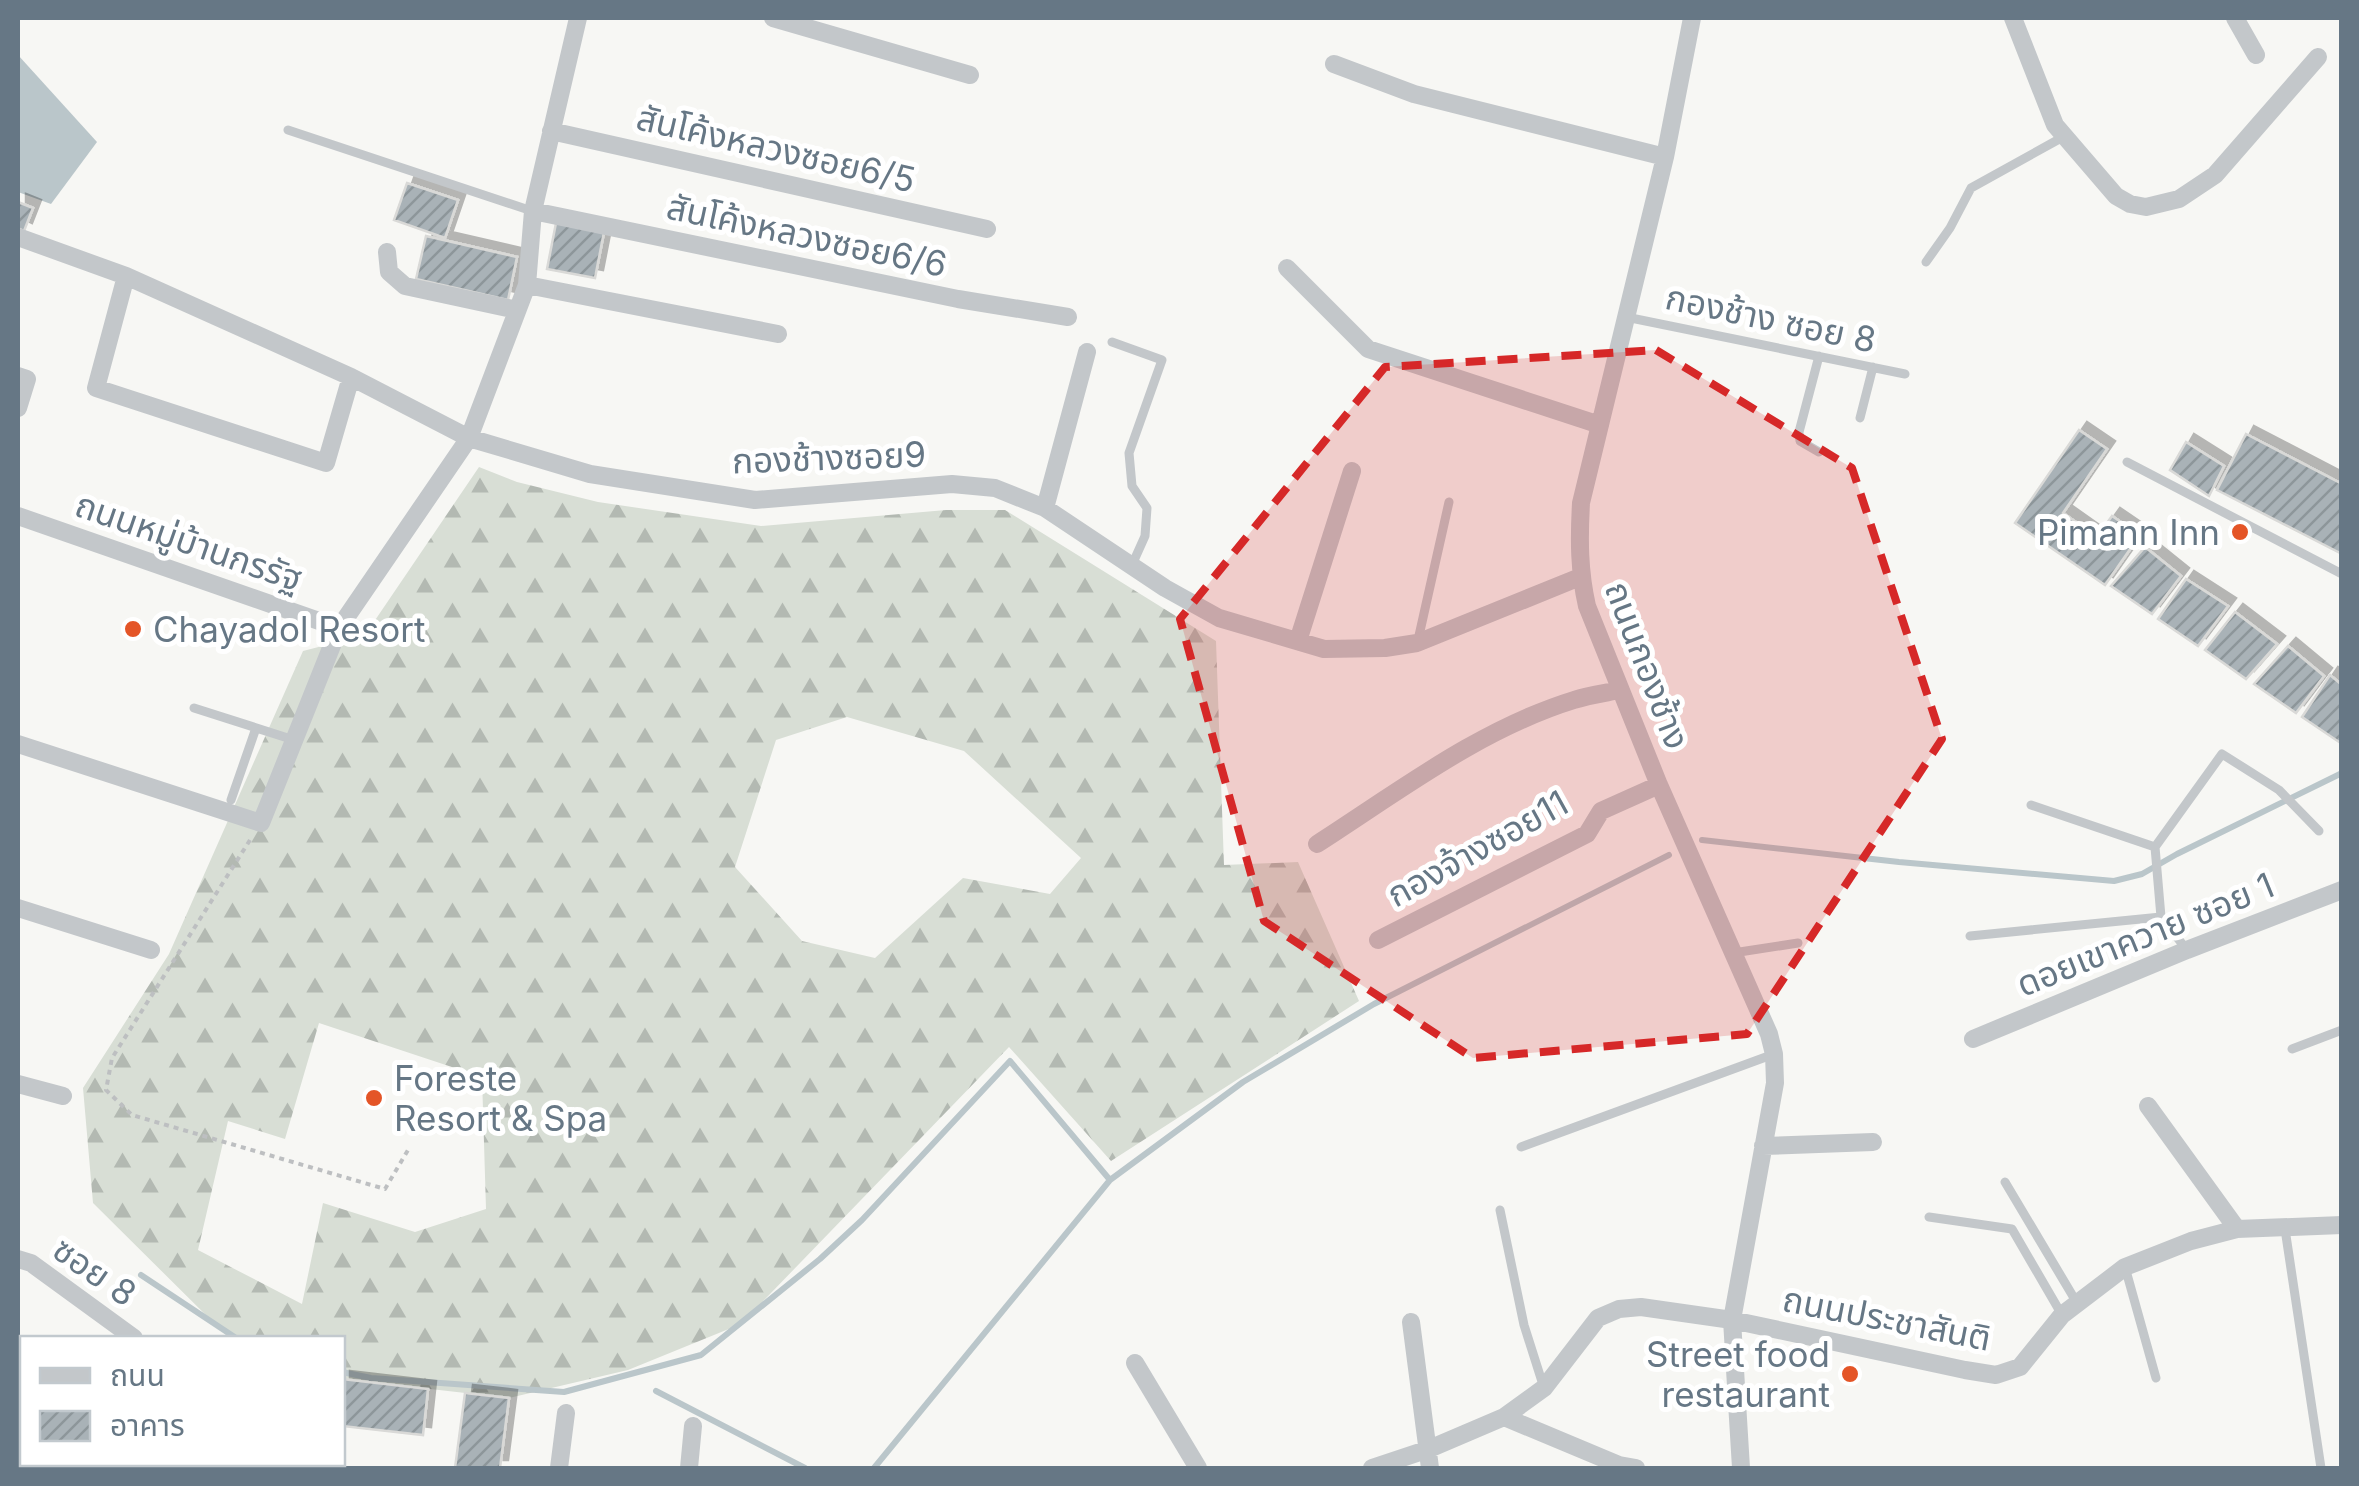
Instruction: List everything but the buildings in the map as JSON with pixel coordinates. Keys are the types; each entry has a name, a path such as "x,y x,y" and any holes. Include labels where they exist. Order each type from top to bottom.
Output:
{"street":[{"path":"18,744 261,824 339,628 469,438 526,284 532,211 578,18"},
{"path":"773,18 970,75"},
{"name":"ถนนกองช้าง","path":"1692,18 1665,157 1581,503 1580,577 1587,606 1620,690 1769,1034 1774,1054 1774,1083 1732,1320 1741,1468"},
{"path":"2014,18 2055,125 2116,196 2146,207 2179,199 2215,175 2318,57"},
{"path":"2235,18 2256,55"},
{"path":"1334,64 1414,94 1665,157"},
{"name":"สันโค้งหลวงซอย6/5","path":"552,131 987,229"},
{"name":"สันโค้งหลวงซอย6/6","path":"532,211 958,299 1068,317"},
{"name":"กองช้างซอย9","path":"18,238 126,276 351,377 469,438 590,474 755,500 952,484 995,488 1045,508 1219,618 1324,649 1417,643 1580,577"},
{"path":"388,252 389,272 405,286 518,310"},
{"path":"1287,268 1368,348 1600,424"},
{"path":"126,276 96,388 326,463 351,377"},
{"path":"526,284 778,334"},
{"path":"1045,508 1086,352"},
{"path":"18,376 28,379 18,408"},
{"path":"1298,642 1352,471"},
{"name":"ถนนหมู่บ้านกรรัฐ","path":"18,516 339,628"},
{"path":"1316,844 1467,748 1574,700 1620,690"},
{"name":"กองจ้างซอย11","path":"1378,940 1587,834 1602,811 1659,784"},
{"name":"ดอยเขาควาย ซอย 1","path":"1973,1039 2342,890"},
{"path":"18,908 151,950"},
{"path":"18,1084 63,1096"},
{"path":"2148,1106 2237,1229"},
{"path":"1763,1146 1873,1142"},
{"name":"ถนนประชาสันติ","path":"1372,1468 1504,1417 1544,1388 1598,1318 1619,1309 1641,1308 1732,1320 1996,1375 2020,1368 2069,1309 2124,1267 2191,1241 2237,1229 2342,1225"},
{"name":"ซอย 8","path":"18,1258 31,1263 131,1336"},
{"path":"1411,1322 1430,1468"},
{"path":"1135,1363 1198,1468"},
{"path":"559,1468 566,1413"},
{"path":"1504,1417 1619,1465 1636,1468"},
{"path":"689,1468 692,1426"}],"lane":[{"path":"288,130 532,211"},
{"path":"1926,262 1971,188 2071,142"},
{"name":"กองช้าง ซอย 8","path":"1626,317 1904,374"},
{"path":"1112,342 1162,360 1129,453 1132,486 1146,508 1146,536 1132,566"},
{"path":"1819,356 1799,432 1800,441 1819,452"},
{"path":"1860,418 1873,368"},
{"path":"2127,462 2342,574"},
{"path":"1417,643 1449,502"},
{"path":"194,708 294,740"},
{"path":"231,800 256,728"},
{"path":"2187,950 2161,917 2154,847 2222,754 2279,790 2319,831"},
{"path":"2031,805 2154,847"},
{"path":"1970,936 2161,917"},
{"path":"1733,954 1798,942"},
{"path":"2292,1049 2342,1030"},
{"path":"1520,1147 1774,1054"},
{"path":"2005,1182 2069,1309"},
{"path":"1500,1210 1524,1326 1544,1388"},
{"path":"1930,1217 2012,1229 2069,1309"},
{"path":"2286,1229 2321,1468"},
{"path":"2124,1267 2156,1378"}],"path":[{"path":"261,824 112,1058 106,1090 132,1114 385,1189 408,1150"}],"highlighted area":[{"path":"1656,350 1852,468 1942,739 1747,1034 1473,1058 1264,921 1180,619 1385,367"}],"green space":[{"path":"479,467 517,482 598,502 761,526 946,510 1005,510 1216,641 1224,865 1298,862 1359,1001 1111,1161 1009,1047 741,1324 628,1370 509,1398 345,1379 345,1336 227,1336 93,1203 83,1088 169,954 303,651 365,635","holes":["847,717 964,751 1081,858 1050,894 963,878 875,958 802,941 735,867 776,740","319,1023 482,1077 486,1209 415,1232 323,1203 302,1304 198,1250 228,1121 285,1139"]}],"shaded area":[{"path":"18,55 97,142 51,204 18,192"}],"waterway":[{"path":"1702,840 2114,881 2142,874 2342,773"},
{"path":"874,1468 1110,1180 1243,1082 1374,1004 1669,855"},
{"path":"345,1373 371,1378 564,1392 701,1355 862,1220 1010,1061 1110,1180"},
{"path":"141,1275 233,1336"},
{"path":"656,1391 805,1468"}],"place":[{"name":"Pimann Inn","path":"2240,532"},
{"name":"Chayadol Resort","path":"133,629"},
{"name":"Foreste Resort & Spa","path":"374,1098"},
{"name":"Street food restaurant","path":"1850,1374"}]}
